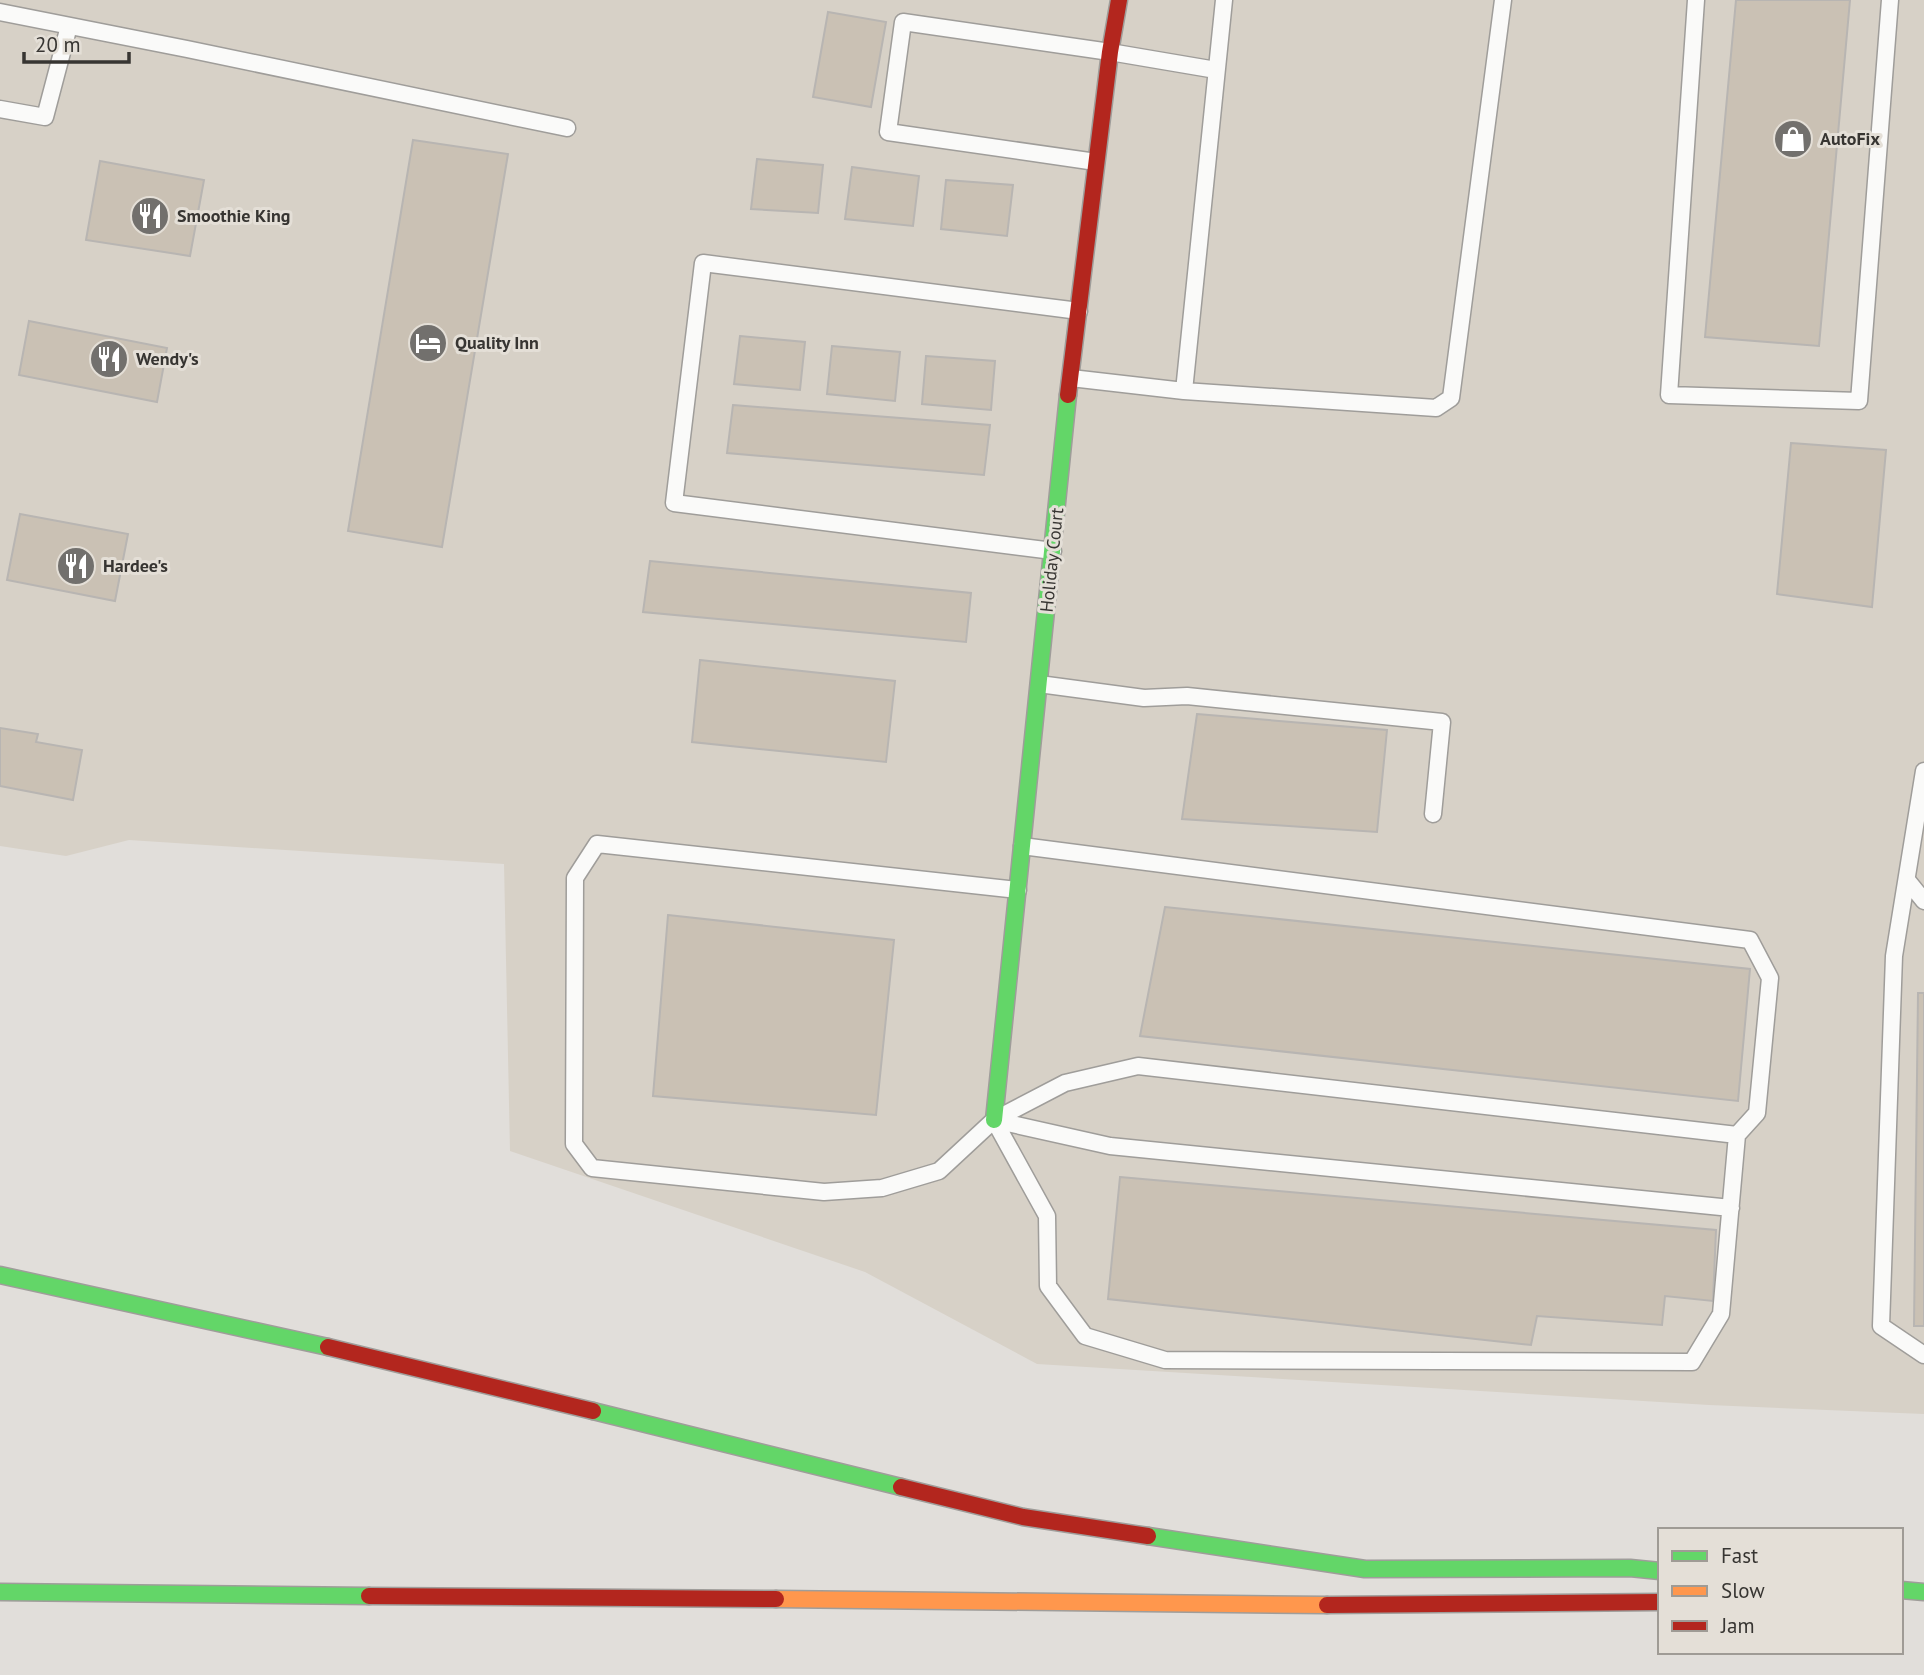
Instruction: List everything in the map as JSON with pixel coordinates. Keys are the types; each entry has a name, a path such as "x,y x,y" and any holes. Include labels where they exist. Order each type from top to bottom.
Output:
{"main road":[{"name":"Holiday Court","path":"994,1120 1071,379 1110,52 1119,0"},
{"path":"0,1275 372,1357 1023,1517 1365,1569 1658,1571"},
{"path":"1903,1590 1924,1592"},
{"path":"0,1592 1368,1605 1658,1602"},
{"path":"1903,1600 1924,1600"}],"lane":[{"path":"1184,391 1224,0"},
{"path":"1071,379 1184,391 1436,408 1451,398 1503,0"},
{"path":"1696,0 1669,395 1859,401 1890,0"},
{"path":"0,12 567,128"},
{"path":"1097,162 888,132 903,23 1110,52 1216,71"},
{"path":"0,109 45,117 69,26"},
{"path":"1053,551 674,503 703,263 1079,311"},
{"path":"1039,684 1144,698 1187,696 1442,722 1433,814"},
{"path":"1924,771 1894,956 1881,1326 1924,1355"},
{"path":"1018,890 597,844 575,878 573,1144 592,1168 824,1192 882,1188 939,1171 994,1120 1065,1083 1138,1066 1737,1135"},
{"path":"994,1120 1047,1216 1048,1286 1086,1336 1165,1360 1692,1362 1721,1314 1737,1135 1757,1113 1770,978 1750,940 1022,846"},
{"path":"1907,880 1924,901"},
{"path":"994,1120 1110,1146 1731,1208"}],"shaded area":[{"path":"0,0 1924,0 1924,1414 1709,1405 1037,1364 865,1272 510,1151 504,864 129,840 66,856 0,846"}],"building":[{"path":"1736,0 1850,0 1819,346 1705,337"},
{"path":"828,12 886,22 871,107 813,97"},
{"name":"Quality Inn","path":"413,140 508,154 442,547 348,531"},
{"path":"757,159 823,165 818,213 751,209"},
{"path":"100,161 204,180 190,256 86,240"},
{"path":"852,167 919,176 913,226 845,219"},
{"path":"946,180 1013,185 1007,236 941,229"},
{"path":"29,321 167,348 157,402 19,375"},
{"path":"740,336 805,342 800,390 734,384"},
{"path":"832,346 900,352 895,401 827,394"},
{"path":"926,356 995,361 991,410 922,404"},
{"path":"733,405 990,425 984,475 727,453"},
{"path":"1791,443 1886,450 1872,607 1777,594"},
{"path":"20,514 128,534 115,601 7,580"},
{"path":"650,561 971,593 966,642 643,612"},
{"path":"700,660 895,681 886,762 692,742"},
{"path":"1197,714 1387,730 1377,832 1182,819"},
{"path":"0,728 38,734 36,742 82,750 73,800 0,786"},
{"path":"1165,907 1750,969 1738,1101 1140,1036"},
{"path":"668,915 894,940 876,1115 653,1096"},
{"path":"1918,993 1924,993 1924,1326 1914,1326"},
{"path":"1120,1177 1716,1230 1713,1301 1665,1296 1662,1325 1537,1316 1531,1345 1108,1299"}],"traffic: fast":[{"path":"994,1120 1068,395"},
{"path":"0,1275 328,1347"},
{"path":"593,1411 901,1487"},
{"path":"1148,1536 1365,1569 1630,1568 1658,1571"},
{"path":"1903,1590 1924,1592"},
{"path":"0,1592 369,1596"}],"traffic: slow":[{"path":"776,1599 1327,1605"}],"traffic: jam":[{"path":"1068,395 1110,52 1119,0"},
{"path":"328,1347 593,1411"},
{"path":"901,1487 1023,1517 1148,1536"},
{"path":"369,1596 776,1599"},
{"path":"1327,1605 1658,1602"}],"place":[{"name":"AutoFix","path":"1793,139"},
{"name":"Smoothie King","path":"150,216"},
{"name":"Quality Inn","path":"428,343"},
{"name":"Wendy's","path":"109,359"},
{"name":"Hardee's","path":"76,566"}]}
